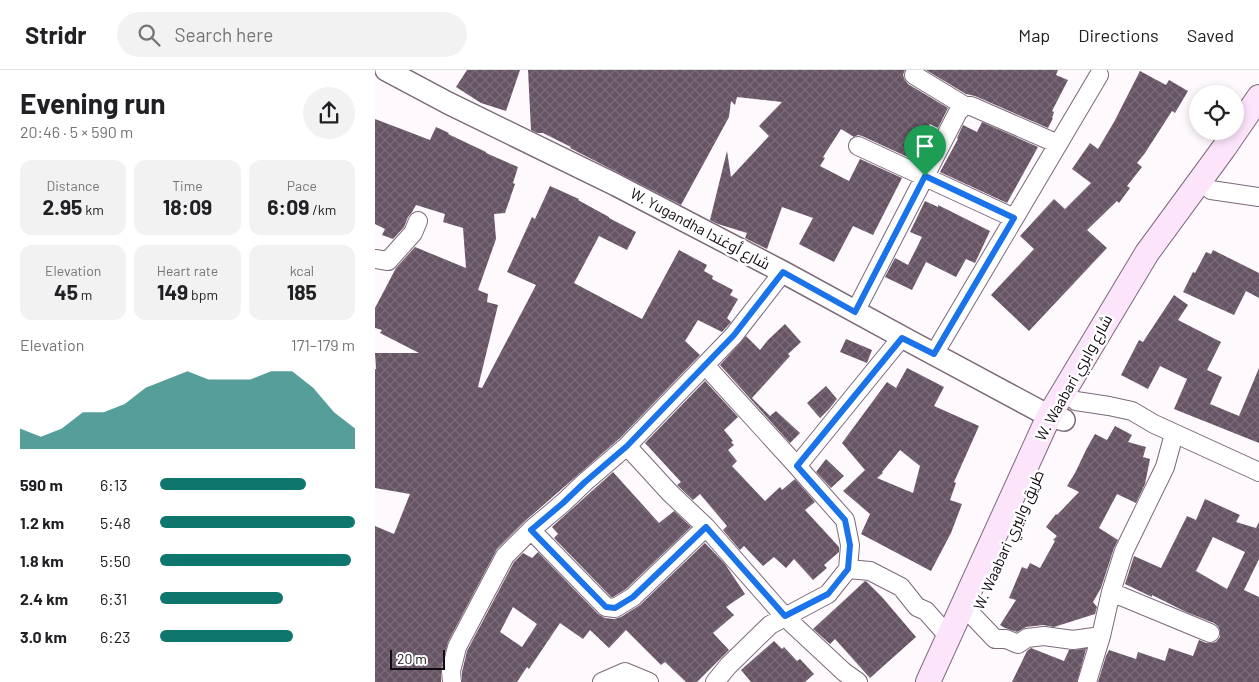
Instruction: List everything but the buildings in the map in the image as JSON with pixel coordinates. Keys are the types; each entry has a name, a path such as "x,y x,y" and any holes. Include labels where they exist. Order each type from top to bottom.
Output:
{"main road":[{"name":"W. Waabari شارع وابري","path":"928,682 1063,412 1147,253 1259,97"},
{"name":"W. Waabari طريق وابيري","path":"944,682 1063,412 1150,271 1259,125"}],"street":[{"name":"W. Yugandha شارع أوغندا","path":"386,70 448,103 616,185 783,272 902,338 1063,412"},
{"path":"914,75 965,106 971,106 1058,144"},
{"path":"934,354 1099,75"},
{"path":"855,312 958,112 965,106"},
{"path":"858,146 1014,218"},
{"path":"1211,190 1259,197"},
{"path":"375,259 388,261 413,233 418,221"},
{"path":"452,682 451,671 457,647 505,556 531,530 627,446 734,335 783,272"},
{"path":"797,466 902,338"},
{"path":"705,364 845,520 850,545 848,569 828,594 769,625 728,666 715,682"},
{"path":"1063,412 1109,406 1132,411 1173,434 1259,472"},
{"path":"1087,682 1123,551 1165,467 1173,434"},
{"path":"627,446 706,527 785,616 844,672 858,682"},
{"path":"531,530 606,607 615,608 633,597 706,527"},
{"path":"848,569 870,571 901,587 917,607 926,611 949,638"},
{"path":"1111,592 1210,632"},
{"path":"974,617 995,639 1005,639 1018,644 1027,638 1044,636 1073,640 1101,636"},
{"path":"602,682 625,672 649,682"}],"route":[{"path":"925,176 1014,218 934,354 902,338 797,466 845,520 850,545 848,569 828,594 785,616 706,527 633,597 615,608 606,607 531,530 627,446 734,335 783,272 855,312 925,176"}]}
